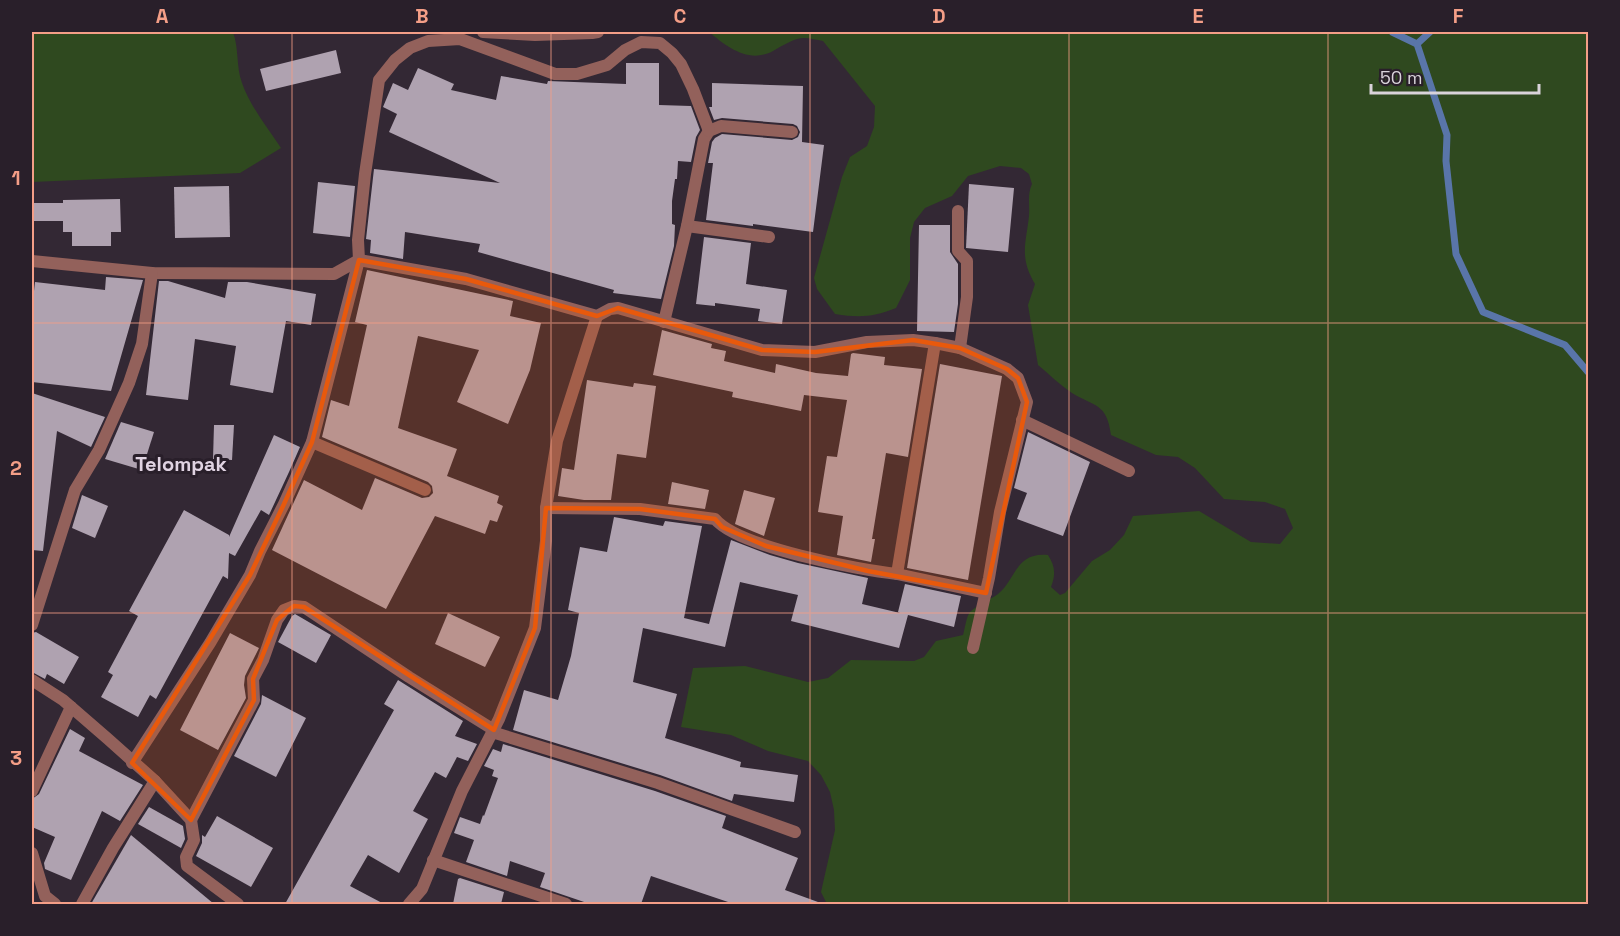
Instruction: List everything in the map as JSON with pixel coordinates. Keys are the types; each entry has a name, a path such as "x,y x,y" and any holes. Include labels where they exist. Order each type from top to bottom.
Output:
{"street":[{"path":"132,763 210,643 250,575 312,442 359,260 358,240 365,174 379,80 395,60 410,48 429,40 460,39 476,32"},
{"path":"483,32 598,32"},
{"path":"460,39 555,74 577,74 607,65 625,50 641,42 660,43 681,64 709,131"},
{"path":"664,322 687,226 704,139 709,131 721,126 792,132"},
{"path":"958,211 958,251 967,261 966,308 960,348"},
{"path":"687,226 769,237"},
{"path":"32,261 152,273 334,274 359,260 466,279 597,316"},
{"path":"32,625 75,490 99,450 129,383 142,344 152,273"},
{"path":"409,904 422,889 462,791 493,731 535,628 546,541 546,508 556,441 597,316 610,309 618,308 762,350 815,352 878,342 913,340 936,343 960,348 1007,369 1018,378 1027,402 1000,512 986,593 973,648"},
{"path":"897,574 936,343"},
{"path":"1022,420 1129,471"},
{"path":"312,442 425,490"},
{"path":"546,508 640,509 715,519 722,527 766,546 868,571 897,574 986,593"},
{"path":"191,820 254,700 254,679 277,620 284,610 294,606 304,607 493,731 658,783 795,832"},
{"path":"32,680 71,707 155,782 191,820 194,840 186,857 186,866 238,904"},
{"path":"32,791 71,707"},
{"path":"82,904 113,848 155,782"},
{"path":"32,853 45,896 53,904"},
{"path":"433,860 566,904"}],"highlighted area":[{"path":"359,260 466,279 597,316 618,308 762,350 815,352 913,340 960,348 1007,369 1018,378 1027,402 986,593 868,571 766,546 722,527 715,519 640,509 546,508 535,628 494,730 304,607 294,606 277,620 253,679 254,700 191,820 132,763 250,575 312,442"}],"green space":[{"path":"32,32 233,32 240,77 245,92 281,148 240,173 32,182"},
{"path":"709,32 1588,32 1588,904 827,904 821,892 835,830 830,792 821,775 808,761 768,751 731,735 681,727 693,668 745,666 808,682 828,678 851,660 914,661 924,657 936,641 963,635 970,612 998,594 1022,562 1029,558 1048,555 1054,570 1051,587 1060,595 1065,593 1092,561 1110,550 1124,535 1133,516 1199,511 1251,542 1280,544 1293,528 1285,509 1265,502 1224,499 1195,468 1178,457 1156,455 1111,435 1106,417 1099,407 1068,390 1038,365 1028,305 1035,284 1025,258 1029,196 1032,184 1029,174 1021,168 1000,166 968,176 952,196 925,208 914,222 910,238 910,280 896,308 866,316 835,314 817,289 814,278 842,177 850,157 867,146 874,127 875,106 823,41 800,38 764,55 755,56 731,48"}],"building":[{"path":"336,50 341,73 266,91 260,69"},
{"path":"626,63 659,63 659,105 691,106 700,130 696,137 691,162 678,161 672,201 672,224 675,225 674,246 661,299 613,293 614,290 478,252 480,244 405,232 403,259 370,253 371,240 366,239 374,169 500,183 389,132 397,114 383,107 393,83 408,90 418,68 454,84 451,90 496,100 501,76 547,84 548,81 626,84"},
{"path":"712,83 803,86 802,142 824,145 813,232 706,220 713,163 708,163 712,142 715,138 722,134 792,140 798,137 800,132 793,124 722,118 714,120 709,107 712,107"},
{"path":"318,182 355,186 350,237 313,233"},
{"path":"969,184 1014,188 1008,252 966,248"},
{"path":"229,186 230,237 175,238 174,187"},
{"path":"120,199 121,232 111,232 111,246 72,246 72,232 63,232 63,221 32,221 32,203"},
{"path":"919,225 950,225 950,252 958,264 958,304 954,332 917,331"},
{"path":"704,237 751,243 746,284 787,290 782,324 758,321 760,309 715,303 715,306 696,304"},
{"path":"367,270 513,301 510,316 541,323 530,370 508,424 457,402 479,350 418,336 398,428 457,449 447,476 499,496 497,503 503,506 497,522 490,520 485,534 435,516 386,609 272,550 304,480 362,510 375,478 422,498 429,497 433,493 432,486 428,482 322,437 331,400 349,406 367,325 355,322"},
{"path":"106,277 143,280 111,391 32,382 32,309 35,282 105,290"},
{"path":"159,281 168,281 225,298 228,282 247,282 316,294 311,325 286,321 273,393 230,385 236,346 195,339 188,400 146,395"},
{"path":"662,330 712,344 711,348 726,351 724,361 775,373 776,364 816,373 848,376 853,353 885,357 884,365 922,369 908,457 886,453 872,539 875,539 871,562 837,555 843,516 818,512 827,456 837,457 847,400 804,395 801,411 732,397 733,392 653,375"},
{"path":"940,364 1002,376 968,580 907,568"},
{"path":"587,380 633,387 634,383 656,386 646,458 617,454 611,500 584,500 558,496 562,468 574,470"},
{"path":"32,393 105,417 91,447 57,431 43,551 32,550"},
{"path":"121,422 154,432 142,470 105,459"},
{"path":"214,425 234,425 232,460 213,459"},
{"path":"1028,432 1090,462 1063,536 1017,519 1027,493 1014,488"},
{"path":"274,435 300,447 289,472 269,515 261,510 235,556 229,553 228,579 223,576 156,699 150,695 138,717 101,697 113,675 108,672 138,616 129,611 184,510 229,537"},
{"path":"672,482 709,490 705,509 668,504"},
{"path":"744,490 775,498 764,536 735,524"},
{"path":"82,495 108,506 95,538 72,528"},
{"path":"614,517 663,526 665,521 702,526 684,618 709,624 731,540 798,563 868,578 862,604 900,613 898,612 905,584 961,596 954,627 908,615 899,648 791,621 798,595 740,582 725,647 643,628 633,682 677,694 665,738 741,762 740,767 798,775 794,802 734,794 732,801 660,775 513,730 524,690 558,700 571,656 579,613 568,610 580,547 607,552"},
{"path":"448,613 500,637 485,667 435,644"},
{"path":"295,614 331,635 316,663 278,642"},
{"path":"36,632 79,657 64,684 47,674 45,679 32,672 32,633"},
{"path":"230,633 259,648 245,676 246,698 218,750 180,730"},
{"path":"398,680 463,721 455,736 477,744 468,761 457,757 446,778 435,772 413,811 428,819 399,873 368,855 350,886 384,904 285,904 394,710 384,704"},
{"path":"262,695 306,718 276,777 234,756 261,704"},
{"path":"70,729 85,738 79,751 143,785 120,821 102,811 71,880 45,869 44,863 55,837 32,827 32,799 39,794"},
{"path":"503,744 655,791 726,816 722,828 798,858 785,890 818,902 818,904 734,904 651,876 641,904 590,904 540,887 545,873 510,861 507,876 466,862 474,840 454,833 460,817 480,824 498,778 492,776 494,770 484,766 493,749 501,752"},
{"path":"149,807 183,826 185,839 181,848 138,824"},
{"path":"217,816 273,848 251,887 196,856 202,843 202,835 205,837"},
{"path":"131,835 214,904 91,904"},
{"path":"460,878 504,892 501,904 453,904"}],"waterway":[{"path":"1392,32 1417,44 1447,135 1446,161 1456,254 1483,312 1565,345 1588,372"},
{"path":"1417,44 1430,32"}],"district":[{"name":"Telompak","path":"181,464"}]}
